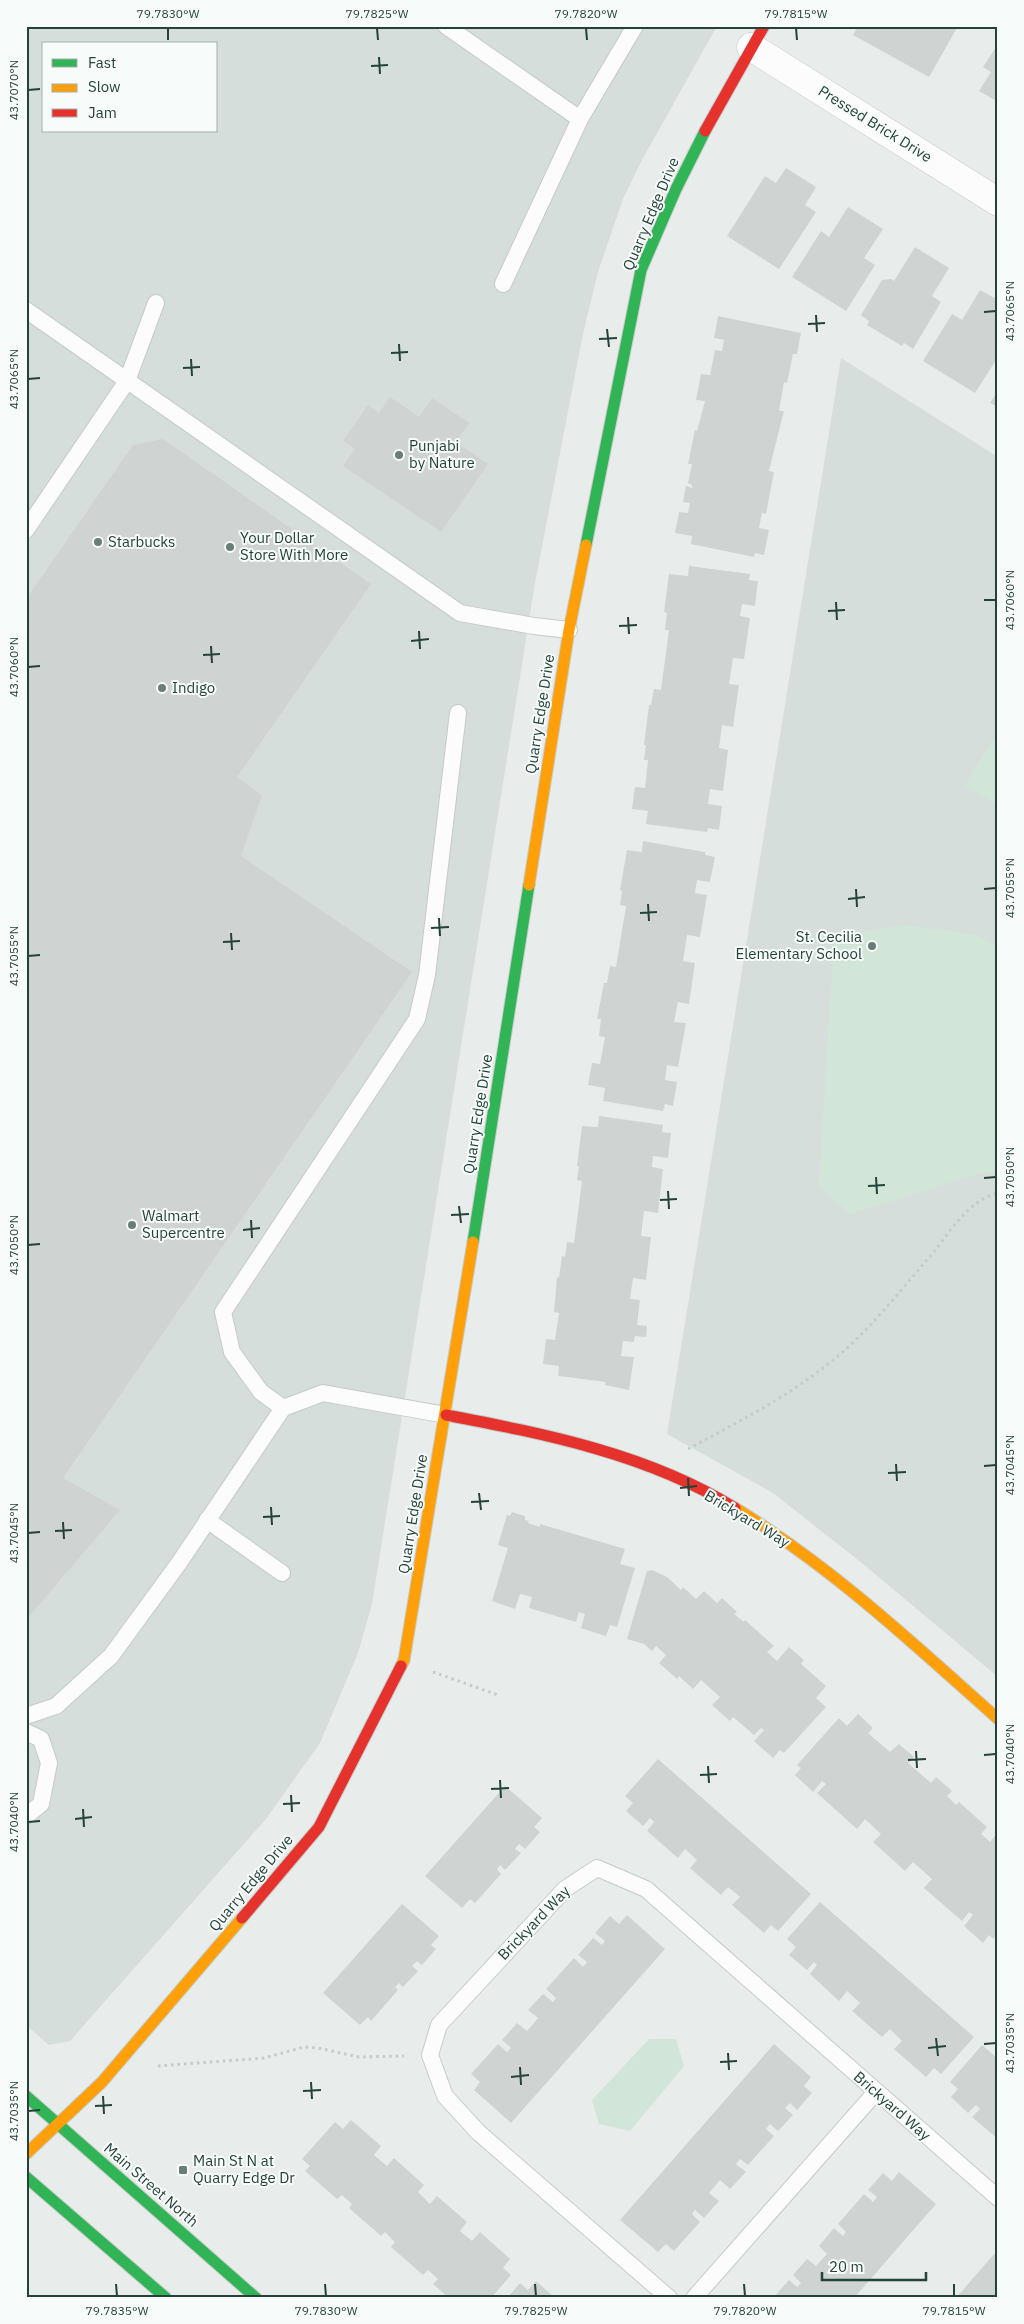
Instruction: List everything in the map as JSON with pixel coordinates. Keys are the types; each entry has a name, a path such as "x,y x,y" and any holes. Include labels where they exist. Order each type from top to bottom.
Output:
{"street":[{"name":"Pressed Brick Drive","path":"758,37 998,202"},
{"name":"Quarry Edge Drive","path":"26,2154 102,2082 318,1827 404,1660 446,1414 569,630 641,270 676,188 758,37"},
{"name":"Brickyard Way","path":"446,1414 535,1431 616,1455 686,1482 757,1522 808,1557 862,1599 998,1719"},
{"name":"Main Street North","path":"26,2096 256,2298"},
{"path":"26,2177 166,2298"}],"lane":[{"path":"446,26 580,119"},
{"path":"503,284 580,119 635,26"},
{"path":"26,530 127,381 156,303"},
{"path":"26,310 460,613 569,630"},
{"path":"283,1408 261,1392 232,1352 224,1312 417,1019 426,975 458,714"},
{"path":"26,1716 56,1706 111,1656 283,1408 323,1392 446,1414"},
{"path":"207,1520 282,1573"},
{"path":"26,1732 41,1739 49,1763 41,1804 26,1816"},
{"name":"Brickyard Way","path":"669,2298 478,2132 445,2096 430,2055 439,2025 565,1889 597,1868 646,1889 998,2198"},
{"path":"694,2298 876,2092"}],"path":[{"path":"688,1449 760,1410 828,1364 885,1309 944,1240 962,1213 998,1194"},
{"path":"433,1672 498,1696"},
{"path":"152,2066 264,2058 304,2047 318,2048 359,2057 404,2056"}],"shaded area":[{"path":"26,26 717,26 642,160 623,199 598,272 583,334 535,583 372,1604 358,1653 320,1743 266,1819 70,2041 49,2045 26,2025"},
{"name":"St. Cecilia Elementary School","path":"841,358 998,457 998,1677 863,1564 773,1493 667,1434"}],"green space":[{"path":"998,733 998,806 965,785"},
{"path":"905,925 976,935 998,947 998,1171 980,1173 850,1214 819,1185 834,937"},
{"path":"649,2039 676,2039 684,2066 630,2131 599,2124 592,2100"}],"building":[{"path":"858,26 958,26 929,77 853,35"},
{"path":"998,44 998,102 979,91 991,72 983,67"},
{"path":"786,168 816,187 805,205 816,212 779,269 727,236 765,176 776,183"},
{"path":"848,207 883,229 864,258 875,265 846,311 792,277 821,231 829,237"},
{"path":"915,247 949,268 932,296 941,302 913,349 904,343 902,346 867,325 869,321 861,315 882,280 891,279 894,281"},
{"path":"980,290 998,300 998,357 975,393 923,361 952,314 962,320"},
{"path":"718,316 801,333 797,354 793,354 787,383 784,382 779,411 784,411 769,471 774,472 766,514 762,513 759,528 769,530 764,555 755,553 754,557 691,544 692,536 675,533 679,512 688,513 690,503 683,502 686,486 692,488 692,485 688,483 692,464 688,464 695,430 697,431 705,401 696,400 701,374 710,375 715,350 722,351 724,340 714,338"},
{"path":"998,390 998,407 990,403"},
{"path":"390,397 419,417 432,398 469,423 456,442 488,464 441,532 343,466 355,449 343,441 368,405 379,413"},
{"name":"Walmart Supercentre","path":"163,439 371,584 237,777 262,795 241,856 412,972 63,1478 120,1510 26,1620 26,599 133,445"},
{"path":"689,566 750,574 749,580 758,581 755,606 742,604 740,616 750,618 744,659 733,658 729,684 739,685 733,727 722,725 719,748 728,750 723,791 710,789 708,804 722,806 719,830 708,828 707,832 646,824 648,811 632,809 635,787 645,788 648,760 644,760 646,745 644,745 649,705 651,705 654,689 661,690 669,630 665,630 667,613 664,612 669,574 688,576"},
{"path":"643,841 705,852 705,855 715,857 710,882 697,880 695,893 707,895 700,937 687,935 683,961 695,963 689,1004 678,1002 674,1022 686,1023 678,1067 667,1065 665,1080 677,1082 673,1106 665,1104 663,1111 603,1101 605,1088 588,1085 592,1063 600,1064 605,1037 599,1036 601,1019 597,1019 604,983 607,983 610,966 616,967 626,906 620,905 622,891 620,890 627,850 642,852"},
{"path":"599,1116 663,1125 662,1132 671,1133 668,1158 653,1156 652,1167 663,1169 658,1213 644,1211 641,1236 651,1237 646,1280 633,1278 630,1299 640,1300 637,1325 647,1326 646,1337 635,1336 634,1342 623,1341 621,1356 634,1357 629,1390 605,1385 606,1382 558,1376 559,1366 543,1364 546,1339 555,1340 559,1313 554,1312 557,1277 559,1278 562,1256 565,1257 567,1242 574,1243 582,1181 577,1180 579,1166 577,1166 582,1126 598,1127"},
{"path":"512,1512 525,1516 525,1520 529,1521 528,1523 540,1527 540,1524 625,1549 620,1564 635,1568 617,1627 610,1625 606,1636 581,1628 585,1614 579,1612 576,1622 529,1608 532,1597 520,1594 515,1609 492,1601 508,1548 498,1545 507,1515 510,1516"},
{"path":"652,1570 667,1577 681,1590 683,1587 696,1599 704,1591 717,1603 722,1598 737,1612 734,1614 744,1622 745,1620 774,1646 767,1652 777,1661 789,1647 804,1660 801,1664 826,1686 816,1698 826,1707 784,1753 780,1750 773,1758 754,1741 764,1730 761,1728 754,1735 733,1717 730,1721 712,1705 720,1697 701,1680 693,1689 679,1676 677,1679 659,1663 666,1655 656,1646 652,1651 644,1644 627,1639 647,1571"},
{"path":"858,1714 873,1728 868,1733 890,1752 899,1744 914,1757 908,1763 931,1783 936,1777 952,1791 947,1796 956,1805 959,1802 987,1827 981,1834 990,1842 998,1832 998,1934 993,1939 989,1935 983,1943 964,1926 973,1915 969,1912 962,1921 924,1888 932,1879 913,1862 905,1871 873,1842 881,1834 865,1819 857,1829 817,1793 826,1784 822,1781 813,1792 795,1775 801,1768 797,1765 839,1718 847,1726"},
{"path":"658,1759 811,1894 778,1931 771,1925 764,1933 732,1905 740,1897 728,1887 721,1895 690,1868 697,1860 685,1849 678,1858 647,1831 654,1822 650,1818 643,1826 626,1811 633,1803 625,1796"},
{"path":"505,1786 542,1818 534,1827 540,1832 525,1849 519,1844 515,1849 521,1853 505,1870 500,1865 497,1869 501,1874 475,1903 470,1899 462,1908 425,1876"},
{"path":"820,1902 974,2037 941,2074 934,2068 926,2077 894,2049 902,2041 890,2029 882,2037 852,2011 860,2003 847,1991 839,2001 810,1974 817,1965 814,1962 807,1970 789,1955 796,1947 787,1939"},
{"path":"402,1904 439,1936 431,1945 436,1949 422,1965 417,1961 412,1966 418,1971 403,1987 399,1983 395,1987 398,1990 371,2021 368,2017 360,2025 323,1993"},
{"path":"627,1915 665,1949 511,2123 474,2090 480,2082 471,2074 498,2044 507,2052 511,2048 502,2040 517,2023 527,2031 538,2018 528,2010 543,1994 553,2002 556,1998 546,1989 574,1958 583,1967 587,1962 578,1955 593,1938 602,1945 605,1941 595,1933 610,1916 619,1924"},
{"path":"774,2044 811,2077 804,2086 812,2093 797,2110 790,2103 785,2108 793,2115 778,2131 770,2124 766,2129 774,2136 748,2165 740,2159 736,2164 746,2172 730,2189 720,2180 709,2193 719,2201 704,2218 695,2210 692,2214 700,2222 674,2251 666,2244 658,2252 620,2220"},
{"path":"982,2045 998,2059 998,2139 972,2117 980,2109 976,2105 968,2113 951,2097 958,2089 950,2082"},
{"path":"351,2120 381,2146 374,2155 387,2166 394,2158 424,2185 418,2192 430,2204 437,2196 467,2222 460,2231 472,2241 480,2232 510,2259 503,2268 511,2275 491,2298 449,2298 433,2284 438,2279 428,2270 423,2275 391,2247 395,2242 385,2232 381,2236 349,2208 352,2204 342,2195 337,2199 305,2171 310,2166 302,2159 335,2122 343,2129"},
{"path":"899,2172 936,2204 854,2298 773,2298 789,2280 797,2287 801,2283 793,2275 807,2259 816,2266 827,2254 819,2246 834,2228 843,2236 846,2232 838,2224 864,2194 873,2202 877,2197 868,2190 883,2173 892,2181"},
{"path":"994,2254 998,2257 998,2298 956,2298"},
{"path":"536,2281 555,2298 507,2298 520,2283 528,2290"}],"traffic: fast":[{"path":"586,545 641,270 676,189 705,131"},
{"path":"473,1242 529,885"},
{"path":"26,2096 256,2298"},
{"path":"26,2177 166,2298"}],"traffic: slow":[{"path":"529,885 569,630 586,545"},
{"path":"401,1666 404,1660 473,1242"},
{"path":"735,1508 771,1531 839,1581 998,1719"},
{"path":"26,2154 102,2082 242,1918"}],"traffic: jam":[{"path":"705,131 764,26"},
{"path":"446,1415 521,1430 595,1448 667,1473 702,1489 735,1508"},
{"path":"242,1918 319,1827 401,1666"}],"place":[{"name":"Punjabi by Nature","path":"399,455"},
{"name":"Starbucks","path":"98,542"},
{"name":"Your Dollar Store With More","path":"230,547"},
{"name":"Indigo","path":"162,688"},
{"name":"St. Cecilia Elementary School","path":"872,946"},
{"name":"Walmart Supercentre","path":"132,1225"},
{"name":"Main St N at Quarry Edge Dr","path":"183,2170"}]}
